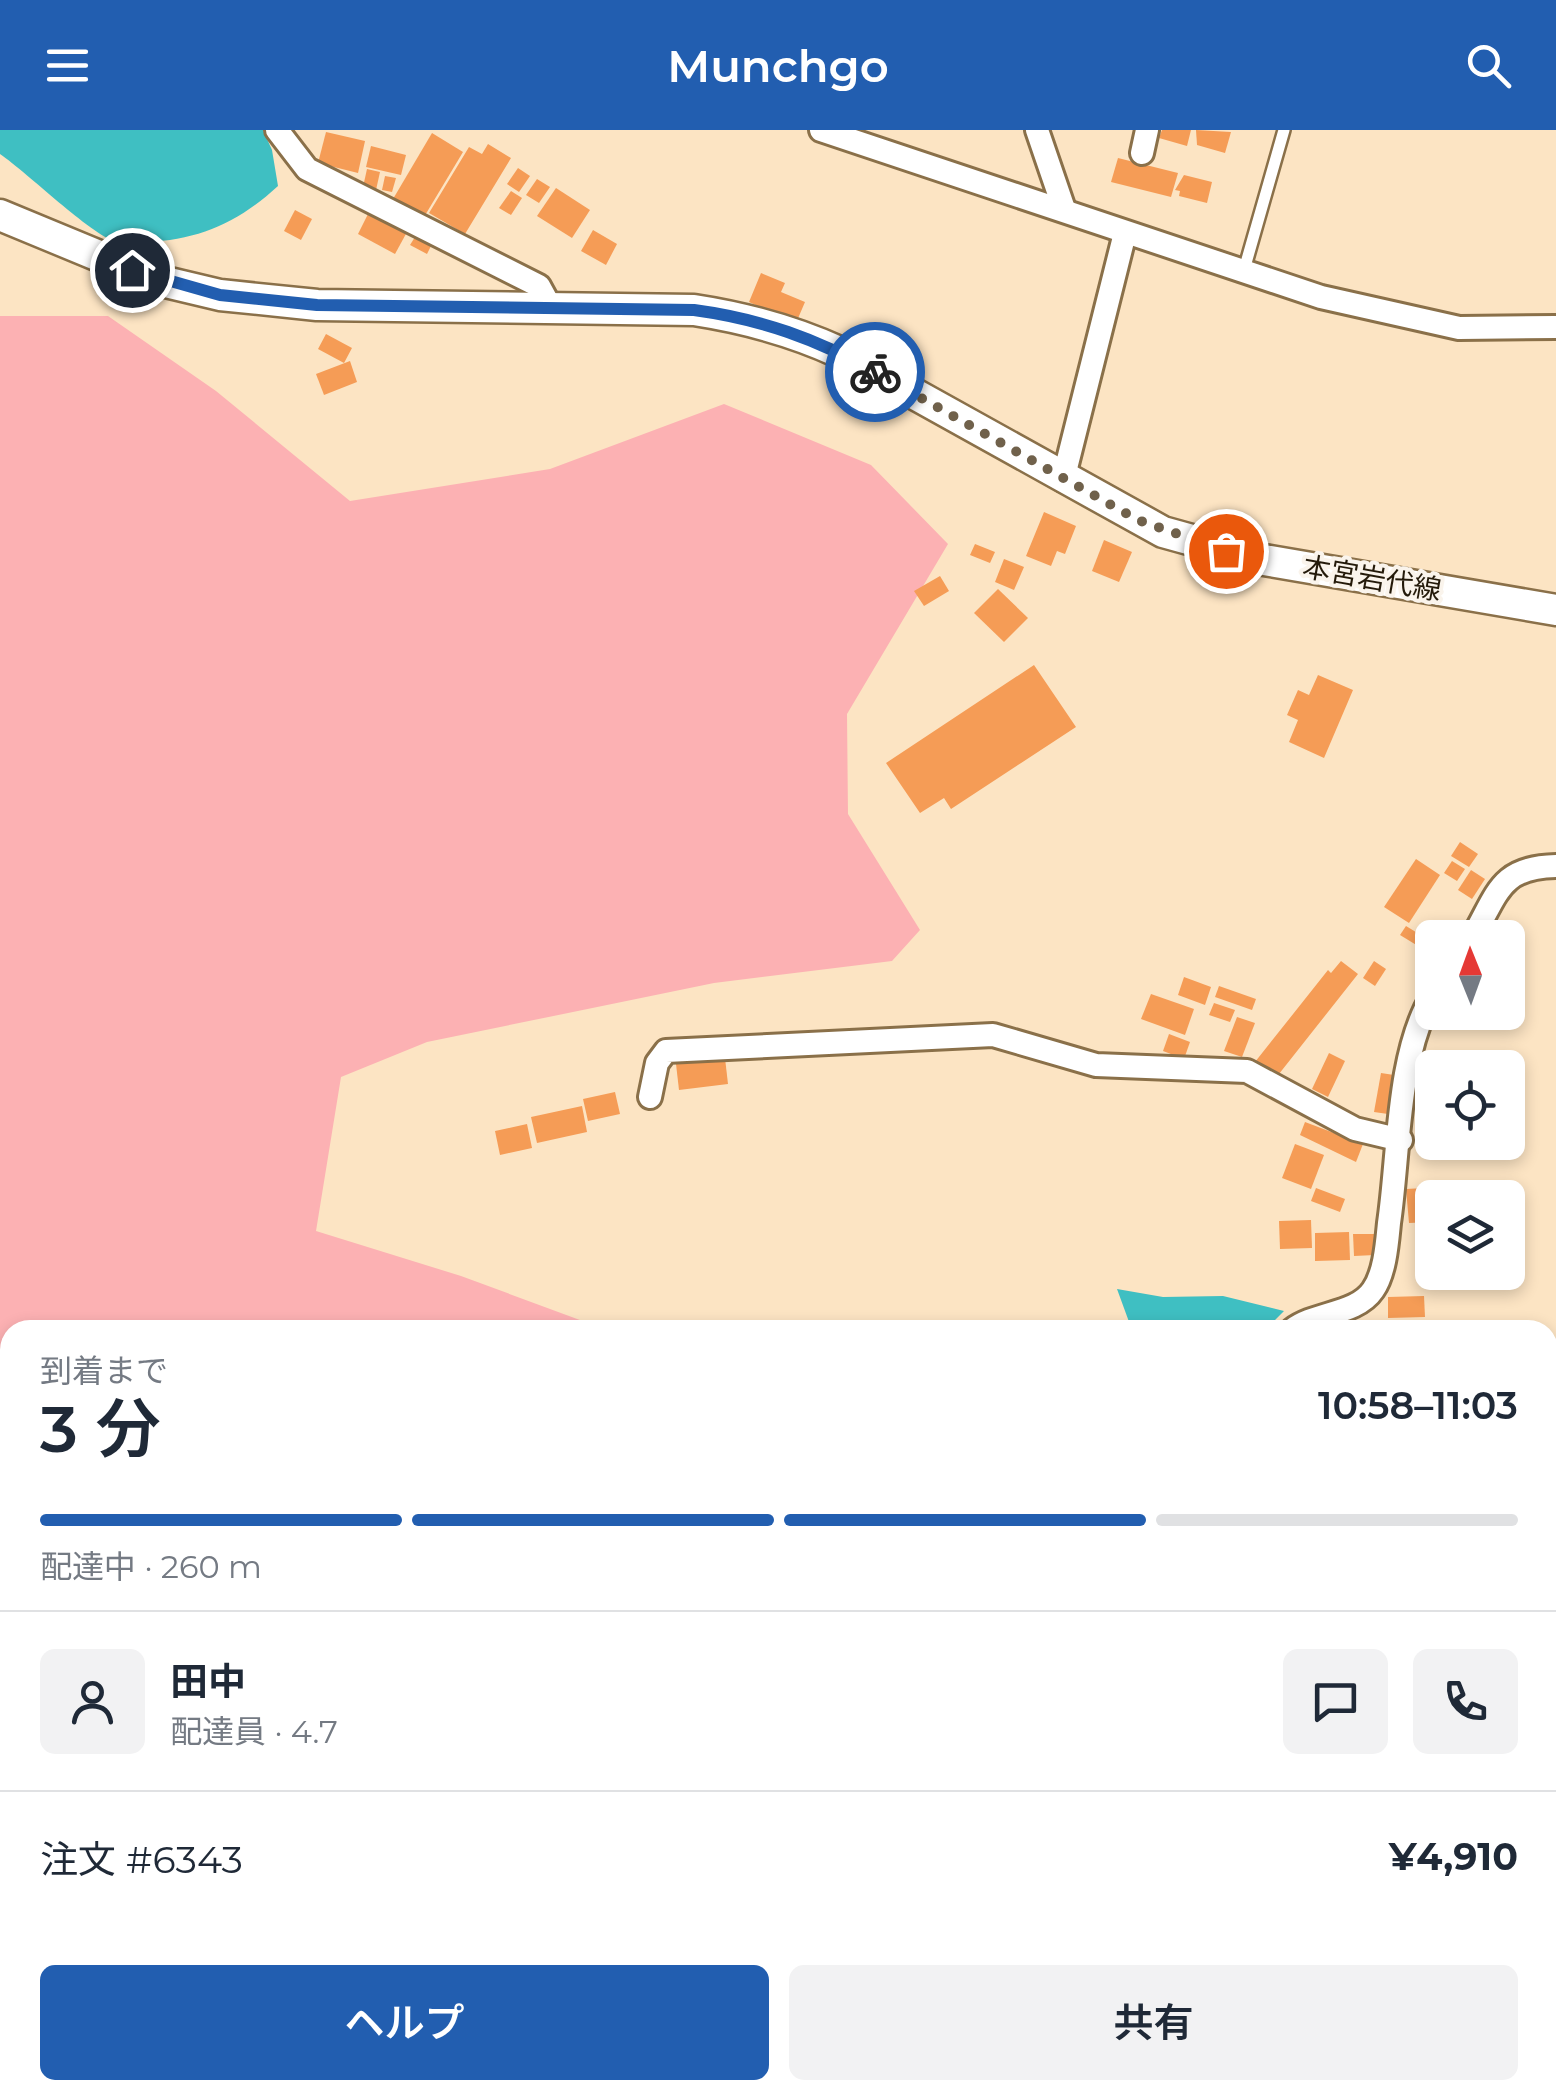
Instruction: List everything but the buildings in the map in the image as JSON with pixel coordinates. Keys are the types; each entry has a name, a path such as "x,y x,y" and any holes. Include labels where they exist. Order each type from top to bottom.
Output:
{"main road":[{"name":"本宮岩代線","path":"0,214 127,269 220,295 317,305 694,310 792,331 869,368 1062,480 1163,532 1264,560 1556,610"}],"street":[{"path":"277,130 306,170 538,286 551,308"},
{"path":"821,130 1321,297 1459,328 1556,327"},
{"path":"1037,130 1064,209"},
{"path":"1062,480 1125,233"},
{"path":"1482,920 1506,878 1527,866 1556,866"},
{"path":"1304,1320 1358,1303 1373,1290 1387,1242 1407,1074 1421,1030"},
{"path":"650,1096 657,1063 666,1051 993,1035 1096,1065 1248,1071 1355,1129 1401,1140"}],"lane":[{"path":"1244,270 1284,130"}],"shaded area":[{"path":"0,316 108,316 216,391 350,501 550,469 724,404 871,465 948,544 847,714 848,814 920,930 892,961 714,983 427,1042 341,1077 316,1231 461,1276 580,1320 0,1320"}],"water":[{"path":"0,130 263,130 272,150 278,186 248,210 201,233 120,243 91,227 0,154"},
{"path":"1117,1289 1163,1297 1223,1296 1284,1311 1275,1320 1128,1320"}],"way so far":[{"path":"875,372 1138,520 1163,532 1226,551"}],"route":[{"path":"132,270 220,295 317,305 694,310 742,317 792,331 875,372"}]}
